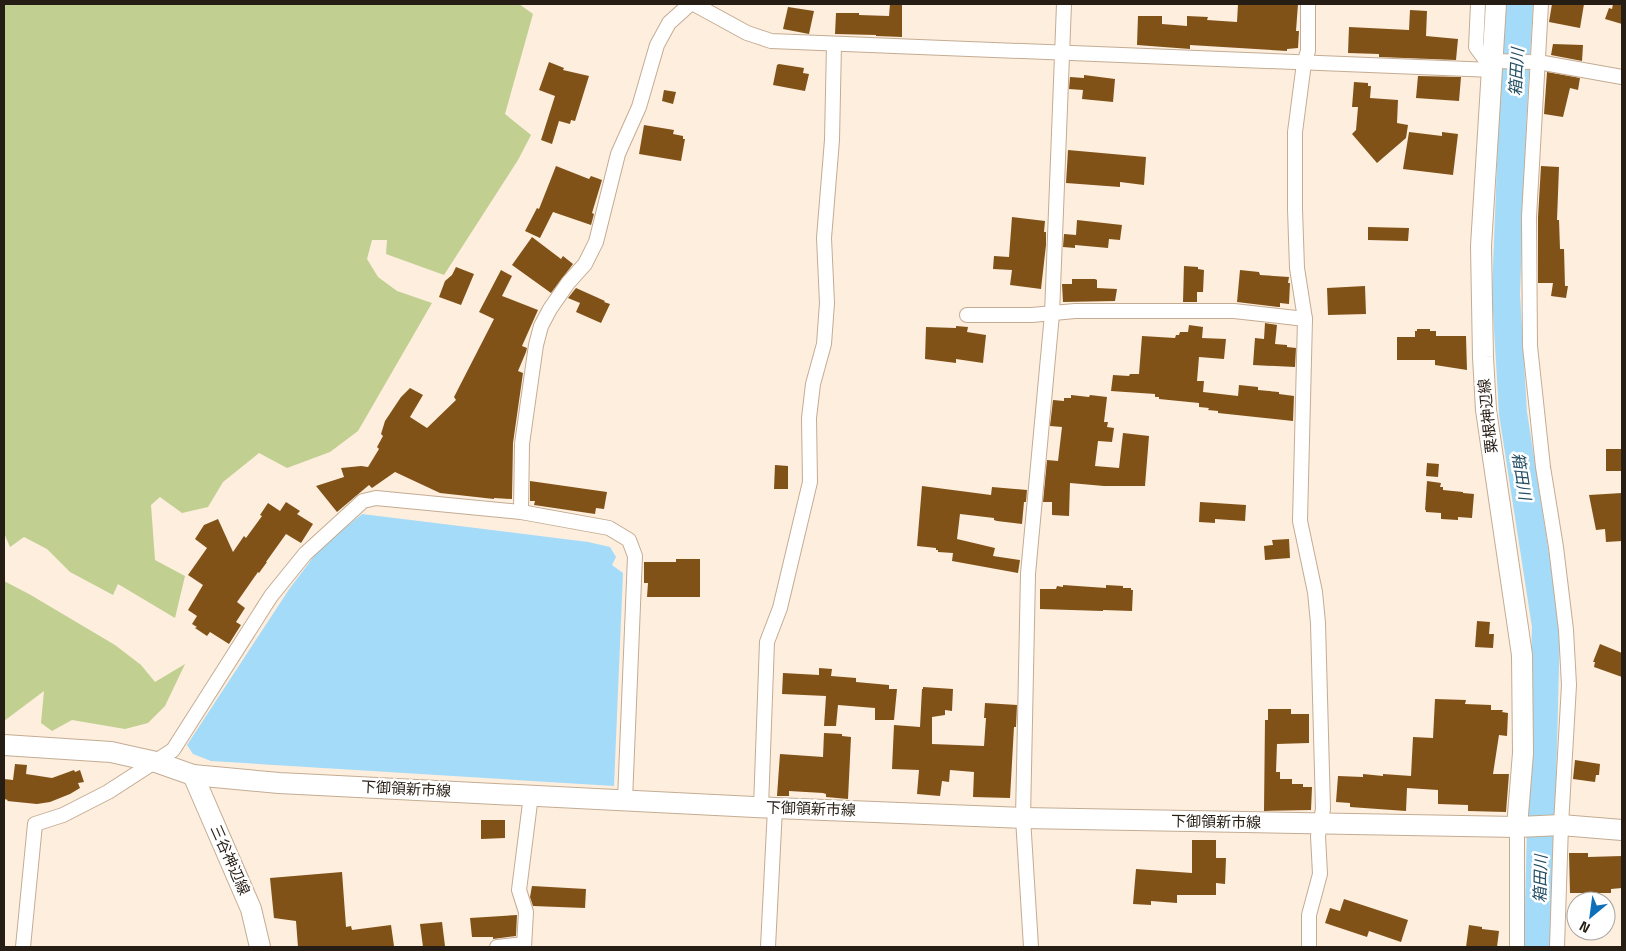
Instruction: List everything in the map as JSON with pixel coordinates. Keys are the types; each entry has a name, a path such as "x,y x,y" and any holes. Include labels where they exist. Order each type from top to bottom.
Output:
{"main road":[{"name":"粟根神辺線","path":"1496,4 1480,246 1483,357 1486,410 1522,655 1523,827"},
{"name":"下御領新市線","path":"4,745 111,752 156,762 193,775 279,783 1023,818 1321,824 1558,826 1622,830"},
{"name":"三谷神辺線","path":"193,775 251,909 260,947"}],"street":[{"path":"521,512 522,444 536,345 541,326 568,283 585,264 596,242 618,154 639,107 657,45 669,23 692,4 747,33 771,41 1304,63 1493,66 1538,62 1622,77"},
{"path":"1031,947 1023,818 1028,574 1052,314 1064,4"},
{"path":"1308,4 1308,51 1304,63 1295,132 1297,268 1305,319 1300,521 1315,592 1318,622 1323,809 1318,836 1320,874 1309,915 1309,947"},
{"path":"1478,4 1476,47 1493,66"},
{"path":"1541,4 1529,217 1530,346 1543,467 1556,547 1566,630 1569,685 1558,826 1557,947"},
{"path":"768,947 768,642 780,608 810,482 808,418 813,384 824,344 827,303 824,238 832,140 834,44"},
{"path":"967,314 1234,310 1305,319"},
{"path":"24,947 35,824 63,815 108,792 173,750 271,596 305,554 363,501 376,498 521,512 609,528 629,540 635,556 626,800"},
{"path":"498,947 524,946 526,912 519,890 531,796"},
{"path":"1518,947 1523,827"}],"green space":[{"path":"4,4 519,4 533,14 505,114 531,135 518,160 444,275 386,254 387,240 372,240 367,259 378,277 397,291 432,303 358,431 330,452 287,468 259,453 223,482 208,507 182,513 160,497 151,505 155,560 185,576 175,618 118,584 113,595 70,572 47,549 24,537 10,547 4,533"},
{"path":"4,581 115,645 141,665 155,682 185,664 165,706 148,723 125,729 72,720 52,731 41,723 44,691 4,721"}],"water":[{"path":"362,514 588,542 610,547 616,557 612,565 623,573 614,786 211,761 193,754 187,745 290,588 321,547"}],"building":[{"path":"890,4 902,4 902,37 835,34 836,13 889,16"},
{"path":"1238,4 1298,4 1296,31 1299,31 1298,48 1287,49 1287,51 1190,45 1190,49 1137,45 1138,16 1162,16 1162,24 1187,26 1187,16 1208,17 1207,20 1237,22"},
{"path":"1552,4 1584,4 1580,28 1549,22"},
{"path":"1613,4 1622,4 1622,24 1605,19 1609,8 1612,9"},
{"path":"788,7 814,11 809,34 783,29"},
{"path":"1410,10 1427,11 1426,36 1458,39 1456,60 1379,57 1379,54 1348,53 1349,27 1409,30"},
{"path":"1553,44 1583,45 1582,61 1551,55"},
{"path":"549,62 564,68 563,70 589,76 575,121 571,120 570,124 559,121 552,144 541,140 555,96 539,90"},
{"path":"777,65 804,68 803,73 809,74 805,91 773,85"},
{"path":"1547,72 1580,78 1578,90 1570,88 1563,117 1544,114"},
{"path":"1084,75 1115,79 1113,102 1082,99 1083,90 1069,89 1070,77 1084,78"},
{"path":"1418,76 1461,77 1459,101 1416,98"},
{"path":"1354,82 1368,83 1368,86 1371,86 1370,98 1398,100 1397,123 1408,125 1406,138 1377,163 1352,134 1356,130 1358,107 1352,107"},
{"path":"664,90 676,92 673,104 662,101"},
{"path":"644,125 674,130 673,134 683,136 683,139 685,139 681,161 639,154"},
{"path":"1409,132 1442,136 1442,132 1458,134 1453,175 1403,169"},
{"path":"1068,150 1146,157 1144,185 1120,182 1120,187 1066,183"},
{"path":"556,166 589,179 591,176 602,180 592,213 594,214 591,225 553,212 540,238 525,231 537,208 539,209"},
{"path":"1541,166 1559,167 1557,220 1559,220 1560,249 1564,249 1565,286 1568,286 1566,298 1551,296 1553,283 1538,283 1538,217"},
{"path":"1012,217 1045,221 1046,245 1041,289 1010,285 1012,270 993,269 994,256 1009,257"},
{"path":"1077,220 1122,225 1120,240 1109,239 1108,248 1075,245 1075,248 1063,247 1064,234 1076,235"},
{"path":"1368,227 1409,228 1408,241 1368,240"},
{"path":"532,237 561,259 563,256 573,264 551,293 512,265"},
{"path":"1184,266 1198,267 1198,269 1204,270 1203,292 1197,292 1197,302 1183,302"},
{"path":"456,267 474,274 461,305 439,297 445,281 452,275"},
{"path":"501,270 512,276 502,296 538,310 522,346 527,348 518,371 523,373 513,443 512,499 440,493 395,472 372,488 369,485 337,512 316,486 344,477 341,468 368,467 379,449 377,447 383,436 381,434 385,421 401,397 410,388 423,395 410,417 427,428 456,400 454,397 494,319 479,312"},
{"path":"1240,270 1259,272 1260,275 1289,277 1289,304 1280,303 1280,307 1278,307 1237,302"},
{"path":"1072,279 1095,279 1097,280 1097,288 1117,289 1115,301 1063,302 1062,284 1072,284"},
{"path":"1365,286 1366,314 1328,315 1327,288"},
{"path":"576,288 610,304 601,323 576,312 580,303 568,298"},
{"path":"1265,323 1277,325 1275,344 1296,348 1295,367 1253,365 1255,338 1264,339"},
{"path":"1189,325 1203,327 1202,338 1226,339 1224,359 1199,357 1197,381 1204,381 1203,392 1238,396 1239,385 1258,387 1258,390 1294,396 1293,421 1218,413 1218,411 1208,410 1209,408 1199,407 1199,403 1159,399 1159,397 1155,397 1155,394 1111,391 1113,375 1129,376 1130,374 1139,374 1142,336 1175,338 1180,332 1188,332"},
{"path":"956,326 968,327 967,332 986,335 983,363 956,359 956,363 925,359 926,327 956,328"},
{"path":"1417,329 1436,331 1436,336 1466,336 1467,370 1435,365 1435,360 1397,360 1397,337 1415,337"},
{"path":"1071,395 1107,397 1104,422 1108,422 1107,427 1114,428 1112,442 1098,441 1095,466 1119,468 1123,433 1149,436 1145,486 1104,486 1070,483 1069,516 1052,515 1052,502 1043,502 1047,460 1058,461 1062,427 1050,426 1053,400 1064,401 1064,398 1071,398"},
{"path":"1606,449 1622,449 1622,471 1606,471"},
{"path":"1427,463 1439,464 1438,477 1426,476"},
{"path":"775,465 788,466 788,489 774,489"},
{"path":"530,481 607,492 604,509 596,508 595,514 534,505 535,501 530,501"},
{"path":"1427,481 1441,483 1440,487 1443,487 1443,490 1474,494 1472,518 1458,517 1458,520 1441,519 1441,513 1426,512"},
{"path":"922,486 991,495 992,487 1027,490 1022,524 960,514 957,539 995,548 993,556 1020,560 1018,573 952,561 953,553 938,552 936,548 917,546"},
{"path":"1622,493 1622,541 1606,542 1605,529 1596,530 1589,495"},
{"path":"286,502 300,511 297,514 313,524 301,543 286,534 237,602 245,608 236,622 241,625 229,644 210,632 207,636 192,624 197,616 188,610 203,585 188,575 207,548 195,539 204,525 218,519 233,552 262,516 260,515 268,503 280,511"},
{"path":"1200,502 1246,505 1245,521 1215,519 1215,523 1199,522"},
{"path":"1289,539 1290,558 1265,560 1264,546 1273,545 1272,540"},
{"path":"676,559 700,559 700,597 647,597 648,583 644,583 644,562 676,562"},
{"path":"1063,585 1106,588 1106,585 1131,588 1133,590 1132,611 1040,609 1040,589 1056,589 1057,586 1063,587"},
{"path":"1477,621 1490,622 1489,634 1494,634 1493,648 1475,647"},
{"path":"1600,644 1622,653 1622,677 1594,667 1595,662 1593,662"},
{"path":"819,668 832,669 831,676 856,678 856,682 889,685 889,689 897,689 894,720 875,720 875,708 838,705 836,726 824,726 826,696 782,694 783,673 819,675"},
{"path":"923,687 953,689 952,711 945,710 945,715 932,717 932,744 984,746 985,703 1017,705 1010,798 973,797 974,772 950,770 949,782 942,781 940,796 917,794 919,770 892,769 894,725 920,727"},
{"path":"1435,699 1466,700 1465,704 1491,705 1491,710 1503,710 1502,712 1508,713 1507,736 1499,735 1493,774 1509,774 1506,812 1468,811 1468,805 1438,804 1438,790 1407,788 1406,811 1350,807 1350,803 1336,802 1338,776 1363,777 1363,774 1383,776 1383,774 1411,776 1413,737 1433,738"},
{"path":"1268,709 1291,709 1291,714 1309,714 1309,743 1277,744 1276,772 1280,772 1280,779 1292,779 1292,784 1303,784 1303,787 1312,787 1311,810 1264,811 1265,720 1268,720"},
{"path":"824,733 842,734 842,736 851,737 848,799 826,797 826,794 823,793 789,791 789,796 777,796 780,754 823,757"},
{"path":"1575,760 1600,764 1599,775 1596,775 1595,782 1573,779"},
{"path":"15,764 27,765 26,774 52,778 74,770 75,772 80,770 84,782 78,783 80,788 70,794 50,802 37,804 7,801 4,799 4,779 13,780"},
{"path":"481,820 505,820 505,838 481,839"},
{"path":"1192,840 1216,840 1216,858 1226,858 1225,884 1216,883 1216,895 1177,895 1177,903 1151,901 1151,905 1133,904 1136,869 1192,873"},
{"path":"1569,853 1588,853 1588,857 1622,856 1622,888 1611,889 1611,891 1570,891"},
{"path":"342,872 346,927 351,926 352,930 391,925 394,946 298,947 296,921 274,918 270,878"},
{"path":"532,886 586,889 585,908 533,906 530,897"},
{"path":"1344,899 1408,920 1401,942 1369,931 1367,937 1325,923 1330,908 1340,911"},
{"path":"517,915 516,936 493,939 493,937 472,937 470,918"},
{"path":"442,922 445,946 423,947 420,924"},
{"path":"1469,925 1499,931 1497,947 1466,947"}],"waterway":[{"name":"箱田川","path":"1519,4 1506,294 1513,413 1546,626 1538,947"}]}
